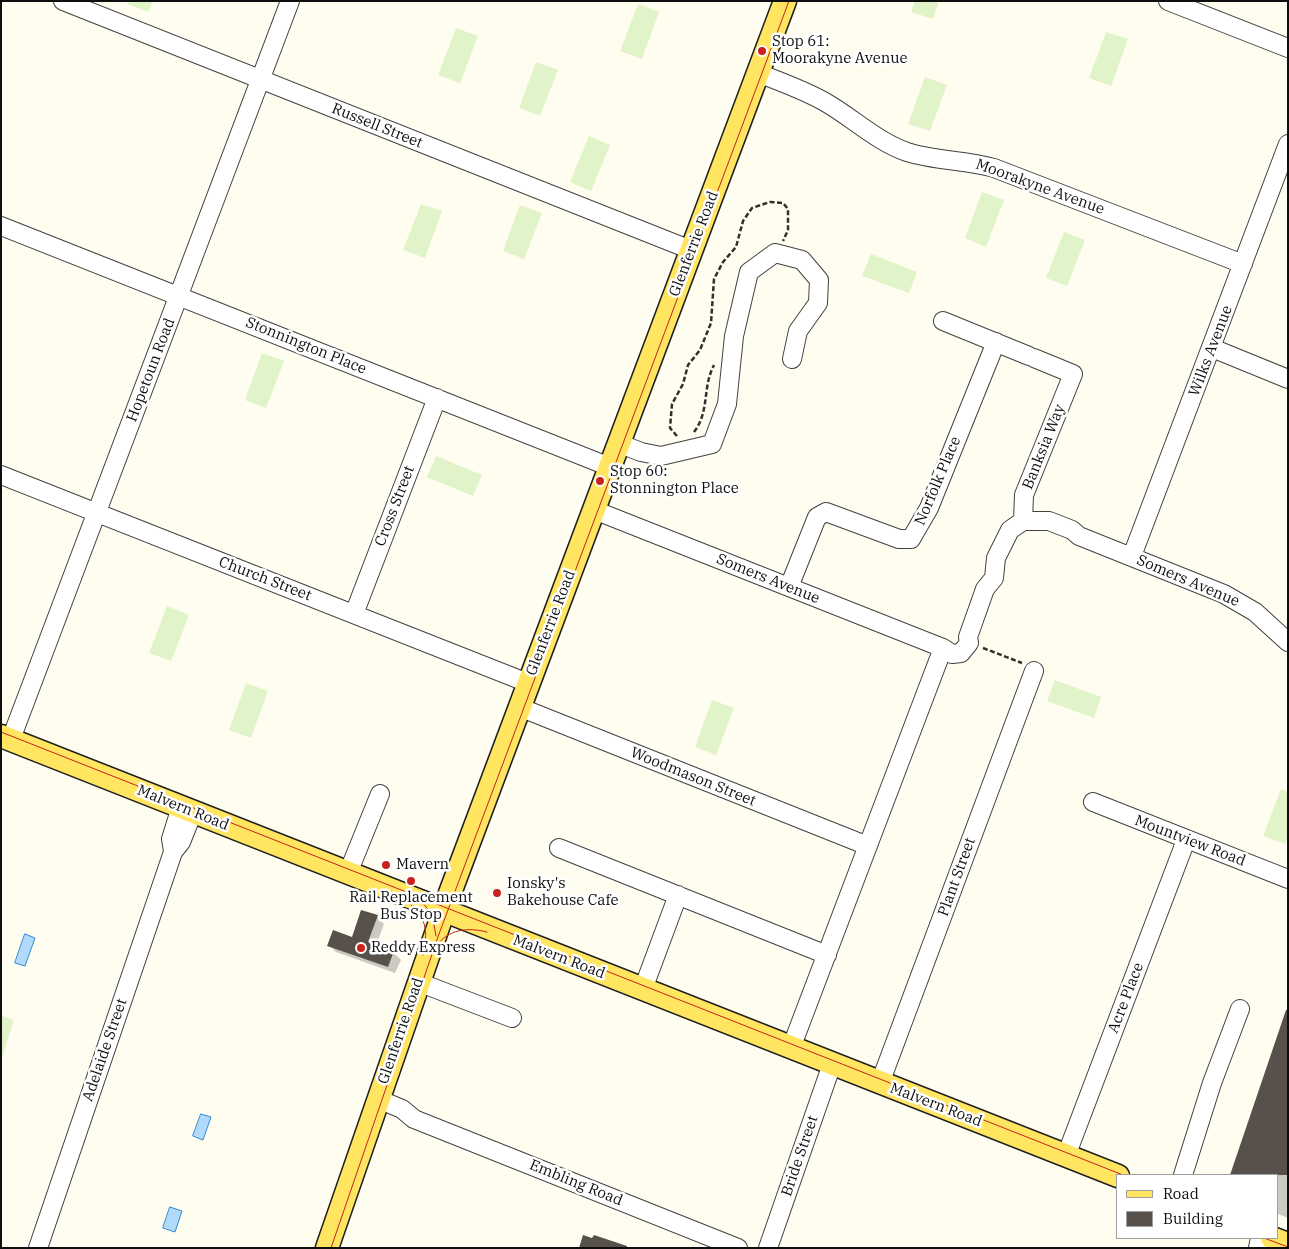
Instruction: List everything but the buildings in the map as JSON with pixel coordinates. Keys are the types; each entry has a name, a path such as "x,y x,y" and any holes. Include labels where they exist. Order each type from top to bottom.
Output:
{"main road":[{"name":"Glenferrie Road","path":"327,1248 444,911 785,1"},
{"name":"Malvern Road","path":"6,737 1116,1175"}],"street":[{"name":"Russell Street","path":"63,1 691,250"},
{"name":"Hopetoun Road","path":"6,737 96,513 290,1"},
{"path":"1168,1 1288,48"},
{"name":"Moorakyne Avenue","path":"758,73 798,88 826,102 875,137 907,152 925,157 974,162 994,168 1243,264"},
{"name":"Wilks Avenue","path":"1132,556 1288,144"},
{"name":"Stonnington Place","path":"1,226 610,467"},
{"path":"618,443 641,452 661,456 712,444 727,404 733,350 749,272 775,252 802,260 819,280 818,303 798,331 792,359"},
{"path":"943,321 996,342"},
{"name":"Banksia Way","path":"996,342 1073,374 1024,495 1031,521"},
{"name":"Norfolk Place","path":"789,587 818,517 826,512 900,539 910,539 929,508 996,342"},
{"path":"1212,348 1288,379"},
{"name":"Cross Street","path":"354,614 437,398"},
{"name":"Church Street","path":"1,476 528,683"},
{"name":"Somers Avenue","path":"594,510 943,648 952,654 961,653 973,642 986,589 994,578 996,558 1010,530 1031,521 1068,537 1079,536 1132,556 1242,604 1255,612 1288,642"},
{"path":"791,1048 943,648"},
{"name":"Plant Street","path":"880,1083 1032,668"},
{"name":"Woodmason Street","path":"519,707 868,846"},
{"path":"348,873 380,794"},
{"name":"Mountview Road","path":"1093,802 1288,879"},
{"name":"Adelaide Street","path":"38,1248 173,852 181,842 187,810"},
{"name":"Acre Place","path":"1066,1156 1186,840"},
{"path":"560,848 826,955"},
{"path":"643,989 678,896"},
{"path":"418,982 512,1018"},
{"path":"1183,1174 1212,1083 1240,1008"},
{"name":"Bride Street","path":"768,1248 832,1064"},
{"name":"Embling Road","path":"376,1106 388,1117 414,1119 738,1248"},
{"path":"1258,1248 1275,1242"}],"path":[{"path":"679,438 670,428 672,404 682,384 688,365 700,350 711,324 714,279 723,262 736,247 743,221 752,208 770,202 782,203 788,209 788,230 777,253"},
{"path":"686,435 694,432 704,418 707,387 713,366 723,356 733,350"},
{"path":"973,642 1032,668"}],"green space":[{"path":"128,1 153,1 148,12 127,4"},
{"path":"915,1 939,1 933,19 911,12"},
{"path":"638,4 659,12 642,59 620,51"},
{"path":"456,28 478,36 460,83 438,75"},
{"path":"1106,32 1128,39 1111,86 1089,78"},
{"path":"536,62 558,70 540,116 519,108"},
{"path":"925,77 947,85 930,131 908,124"},
{"path":"589,136 610,145 591,191 570,182"},
{"path":"982,192 1004,200 986,247 965,238"},
{"path":"421,204 442,211 425,258 403,250"},
{"path":"520,205 542,213 524,259 503,251"},
{"path":"1064,232 1085,240 1067,286 1046,278"},
{"path":"871,254 917,272 909,293 862,276"},
{"path":"262,353 284,361 266,408 245,400"},
{"path":"436,456 482,475 473,496 427,477"},
{"path":"167,606 189,615 171,661 149,653"},
{"path":"1055,680 1101,697 1094,718 1047,701"},
{"path":"246,683 268,691 251,738 229,730"},
{"path":"712,700 734,708 716,755 695,747"},
{"path":"1281,789 1288,792 1288,836 1285,844 1263,836"},
{"path":"1,1015 14,1020 1,1060"}],"water":[{"path":"25,934 35,938 25,966 15,963"},
{"path":"201,1114 211,1117 203,1140 193,1136"},
{"path":"170,1207 182,1211 175,1232 163,1228"}],"tram line":[{"path":"331,1248 439,934 789,1"},
{"path":"1,732 1120,1174"},
{"path":"398,896 414,907 423,920 426,936 423,955"},
{"path":"421,901 432,914 436,936"},
{"path":"436,946 447,936 459,931 487,932"},
{"path":"1267,1239 1288,1247"}],"place":[{"name":"Stop 61: Moorakyne Avenue","path":"762,51"},
{"name":"Stop 60: Stonnington Place","path":"600,481"},
{"name":"Mavern","path":"386,865"},
{"name":"Rail Replacement Bus Stop","path":"411,881"},
{"name":"Ionsky's Bakehouse Cafe","path":"497,893"},
{"name":"Reddy Express","path":"361,948"}]}
